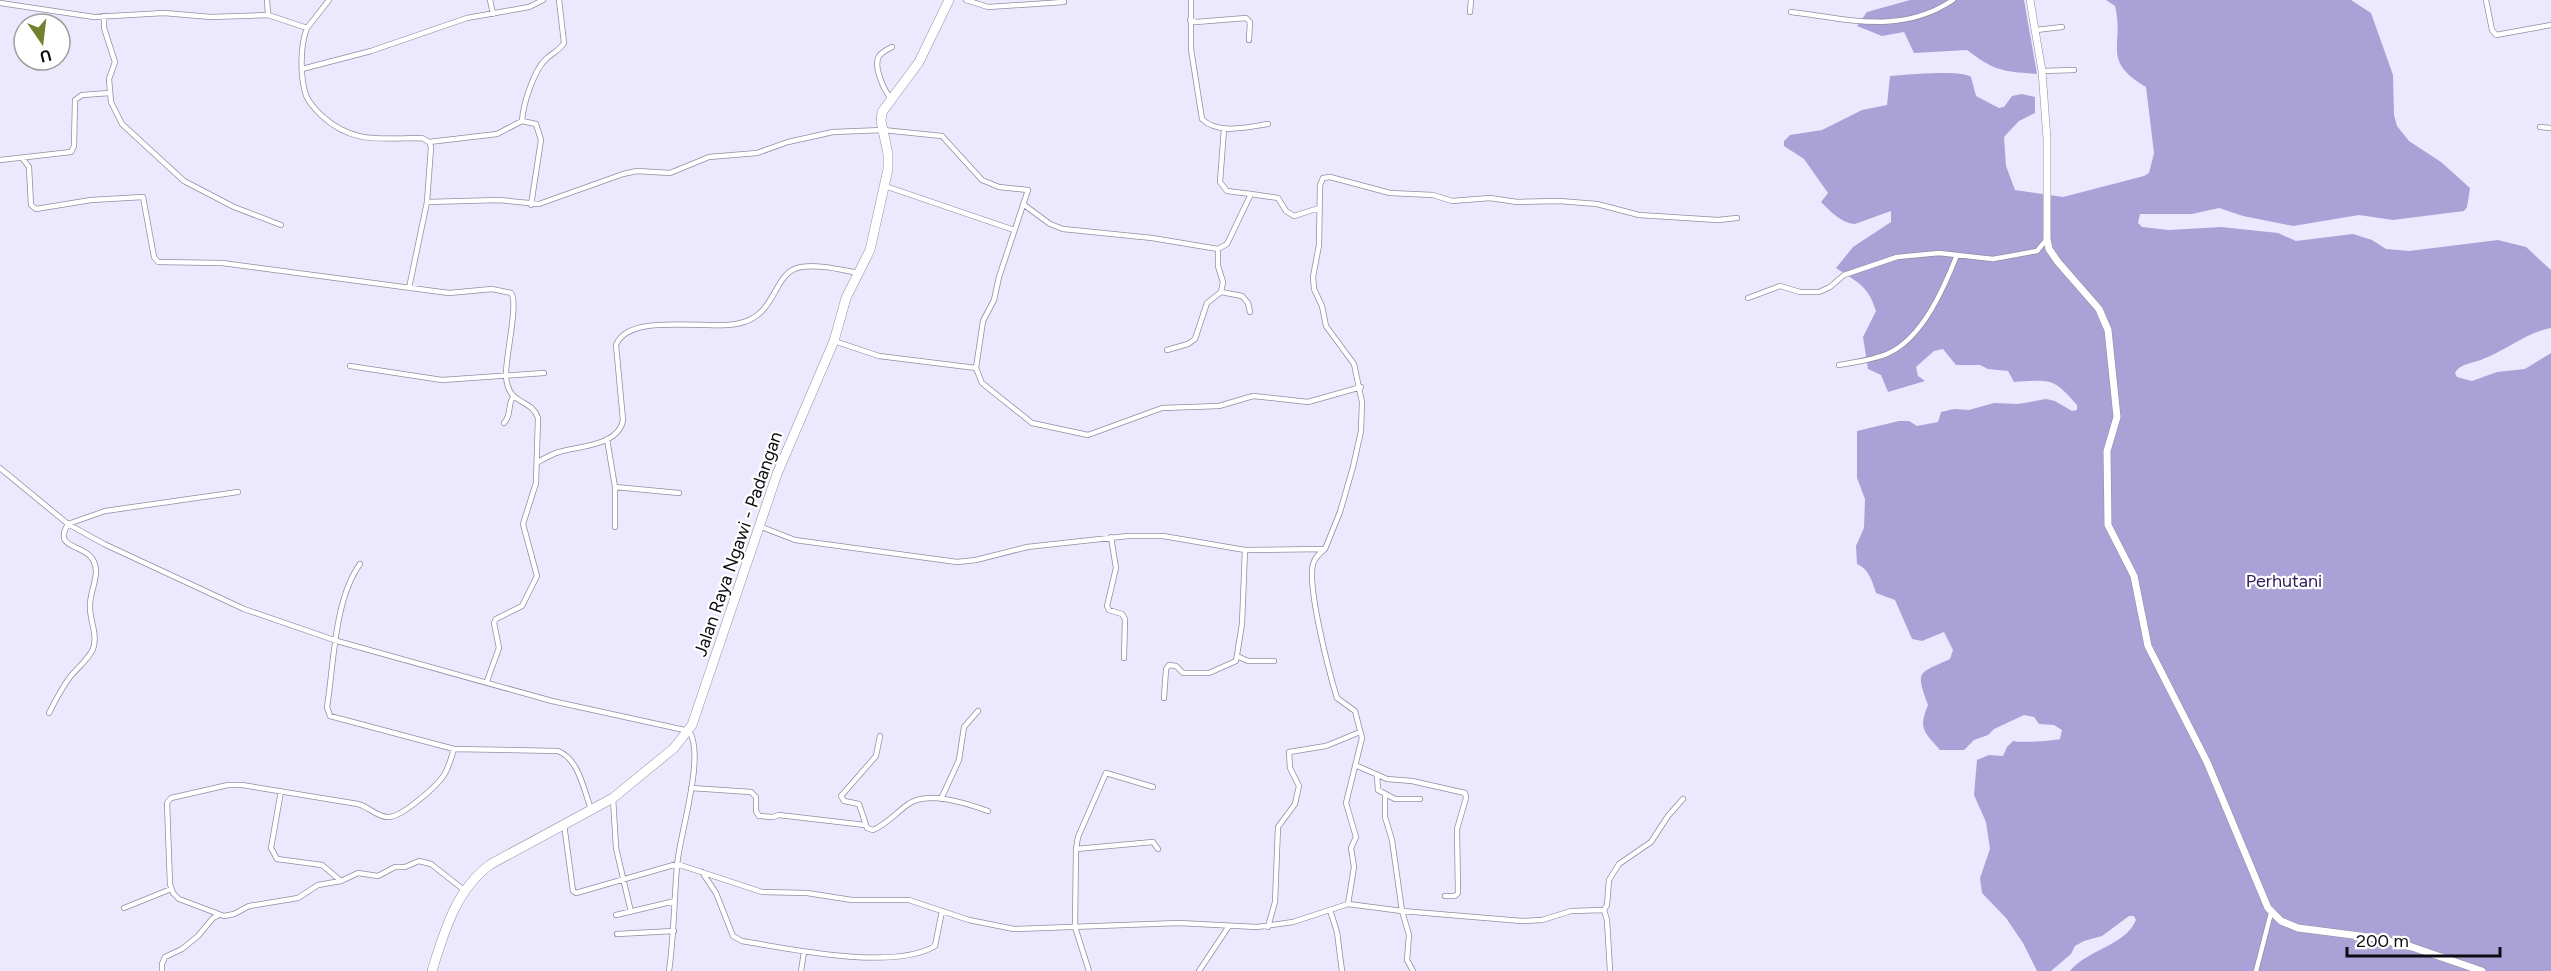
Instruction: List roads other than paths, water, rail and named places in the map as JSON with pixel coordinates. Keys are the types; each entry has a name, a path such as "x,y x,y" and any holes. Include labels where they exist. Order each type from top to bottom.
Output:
{"highway":[{"name":"Jalan Raya Ngawi - Padangan","path":"432,971 440,944 464,890 491,864 613,798 674,748 689,731 787,447 834,341 846,298 870,250 885,186 888,154 882,112 919,62 950,0"}],"street":[{"path":"267,0 268,15"},
{"path":"329,0 307,28 302,69 306,98 335,128 365,137 422,138 429,142 497,134 522,121 536,124 541,135 531,204"},
{"path":"490,0 493,14"},
{"path":"302,69 371,51 467,18 529,7 543,0"},
{"path":"522,121 525,101 539,69 546,58 564,43 559,0"},
{"path":"966,0 988,7 1064,2"},
{"path":"1191,0 1191,57 1202,119 1206,123 1224,129 1268,124"},
{"path":"1470,12 1471,0"},
{"path":"1791,12 1863,23 1924,16 1953,0"},
{"path":"2030,0 2043,71 2047,160 2046,239 2058,262 2098,309 2108,330 2117,417 2108,445 2106,465 2108,525 2134,576 2148,646 2207,762 2271,913 2286,924 2305,930 2376,938 2412,947 2482,971"},
{"path":"2486,0 2492,30 2496,35 2551,25"},
{"path":"0,3 87,16 164,13 211,17 268,15 307,28"},
{"path":"104,16 104,28 115,62 110,79 110,93 114,112 122,124 184,180 234,207 281,225"},
{"path":"1190,20 1196,22 1246,18 1250,22 1249,40"},
{"path":"2036,30 2062,27"},
{"path":"891,98 883,85 878,61 881,53 892,47"},
{"path":"2043,71 2074,70"},
{"path":"0,160 71,152 74,146 75,100 82,95 110,93"},
{"path":"2540,127 2551,128"},
{"path":"1224,129 1220,182 1227,191 1278,198 1292,215 1319,208"},
{"path":"427,202 499,200 531,204 546,202 630,172 670,172 701,159 724,154 757,153 828,133 883,130 942,136 982,180 999,187 1028,190 994,300 983,321 976,368 982,383 1032,423 1088,435 1162,408 1219,406 1253,396 1308,402 1361,387"},
{"path":"409,288 427,202 432,159 429,142"},
{"path":"23,159 29,167 31,205 36,209 91,200 143,197 154,257 158,262 222,263 449,293 492,289 511,293 515,307 507,347 508,388 513,397 536,413 538,462 536,483 523,524 537,576 522,606 496,619 494,623 499,648 487,681"},
{"path":"1348,904 1354,867 1351,848 1356,837 1346,803 1354,765 1362,742 1354,711 1337,698 1317,616 1313,566 1316,558 1325,549 1340,512 1359,443 1362,419 1361,387 1350,357 1326,326 1322,306 1314,289 1313,278 1319,245 1321,180 1330,177 1390,193 1433,195 1452,201 1490,198 1522,202 1559,201 1597,204 1639,215 1718,220 1737,218"},
{"path":"885,186 1014,230"},
{"path":"1023,204 1050,224 1063,230 1152,238 1218,249 1227,244 1251,194"},
{"path":"1748,298 1780,286 1800,292 1819,292 1830,287 1844,275 1897,257 1939,253 1988,260 2040,249 2046,239"},
{"path":"1167,350 1188,344 1195,339 1207,303 1221,292 1223,282 1218,266 1218,249"},
{"path":"1839,365 1890,353 1907,340 1942,293 1957,255"},
{"path":"538,462 561,451 592,446 607,439 622,424 616,345 620,337 645,325 725,325 754,319 765,310 788,271 800,267 819,266 860,273"},
{"path":"1221,292 1242,296 1248,303 1250,312"},
{"path":"834,341 879,356 976,368"},
{"path":"350,366 432,380 544,373"},
{"path":"504,423 508,418 513,397"},
{"path":"607,439 615,487 615,527"},
{"path":"0,468 68,524 104,544 225,601 337,641 552,701 689,731 693,738 695,762 677,864 675,931 669,971"},
{"path":"615,487 679,493"},
{"path":"49,713 70,677 90,653 95,640 90,610 96,574 94,562 87,552 73,548 66,542 64,532 68,524 105,511 238,492"},
{"path":"759,526 795,540 957,562 976,560 1027,547 1111,537 1164,536 1245,550 1325,549"},
{"path":"1111,537 1116,568 1107,606 1109,610 1122,614 1125,619 1124,658"},
{"path":"1164,698 1166,669 1169,665 1176,666 1188,674 1209,673 1224,664 1234,663 1242,624 1245,550"},
{"path":"360,564 348,583 327,707 330,717 454,749 553,750 563,753 573,763 591,809"},
{"path":"1237,656 1248,661 1274,661"},
{"path":"941,799 959,760 964,727 978,711"},
{"path":"1268,927 1275,902 1278,827 1295,804 1299,786 1290,768 1289,752 1326,746 1360,732"},
{"path":"880,736 876,756 841,796 842,800 860,804 865,825 870,830 876,829 911,802 955,800 988,811"},
{"path":"454,749 448,767 439,781 395,817 384,817 358,804 235,784 168,800 171,889 179,899 219,915 234,914 254,905 292,900 318,885 341,881 358,873 382,875 395,867 405,867 419,861 431,864 464,890"},
{"path":"1354,765 1390,780 1412,781 1461,790 1466,794 1457,829 1458,893 1455,896 1445,896"},
{"path":"1089,971 1075,927 1078,837 1106,773 1153,787"},
{"path":"1377,776 1377,788 1385,794 1399,800 1420,799"},
{"path":"691,788 751,792 756,797 756,811 759,816 779,815 865,825"},
{"path":"281,791 271,848 275,858 322,865 341,881"},
{"path":"1385,794 1385,817 1392,840 1402,911 1409,935 1407,960 1413,971"},
{"path":"613,798 614,837 631,912"},
{"path":"1610,971 1607,920 1604,910 1607,905 1609,880 1619,864 1651,842 1668,816 1683,799"},
{"path":"564,824 574,893 677,864 769,894 807,893 852,900 909,900 1007,929 1179,923 1268,927 1348,904 1522,921 1542,920 1574,910 1604,910"},
{"path":"1076,849 1147,841 1153,842 1158,849"},
{"path":"702,872 716,893 733,936 742,941 804,952 846,957 912,955 935,946 942,911"},
{"path":"124,908 171,889"},
{"path":"616,915 675,902"},
{"path":"1330,910 1337,932 1342,971"},
{"path":"2256,971 2271,913"},
{"path":"162,971 165,957 182,949 219,915"},
{"path":"1199,971 1229,926"},
{"path":"617,934 675,931"},
{"path":"801,971 804,952"}],"park label":[{"name":"Perhutani","path":"2284,581"}]}
